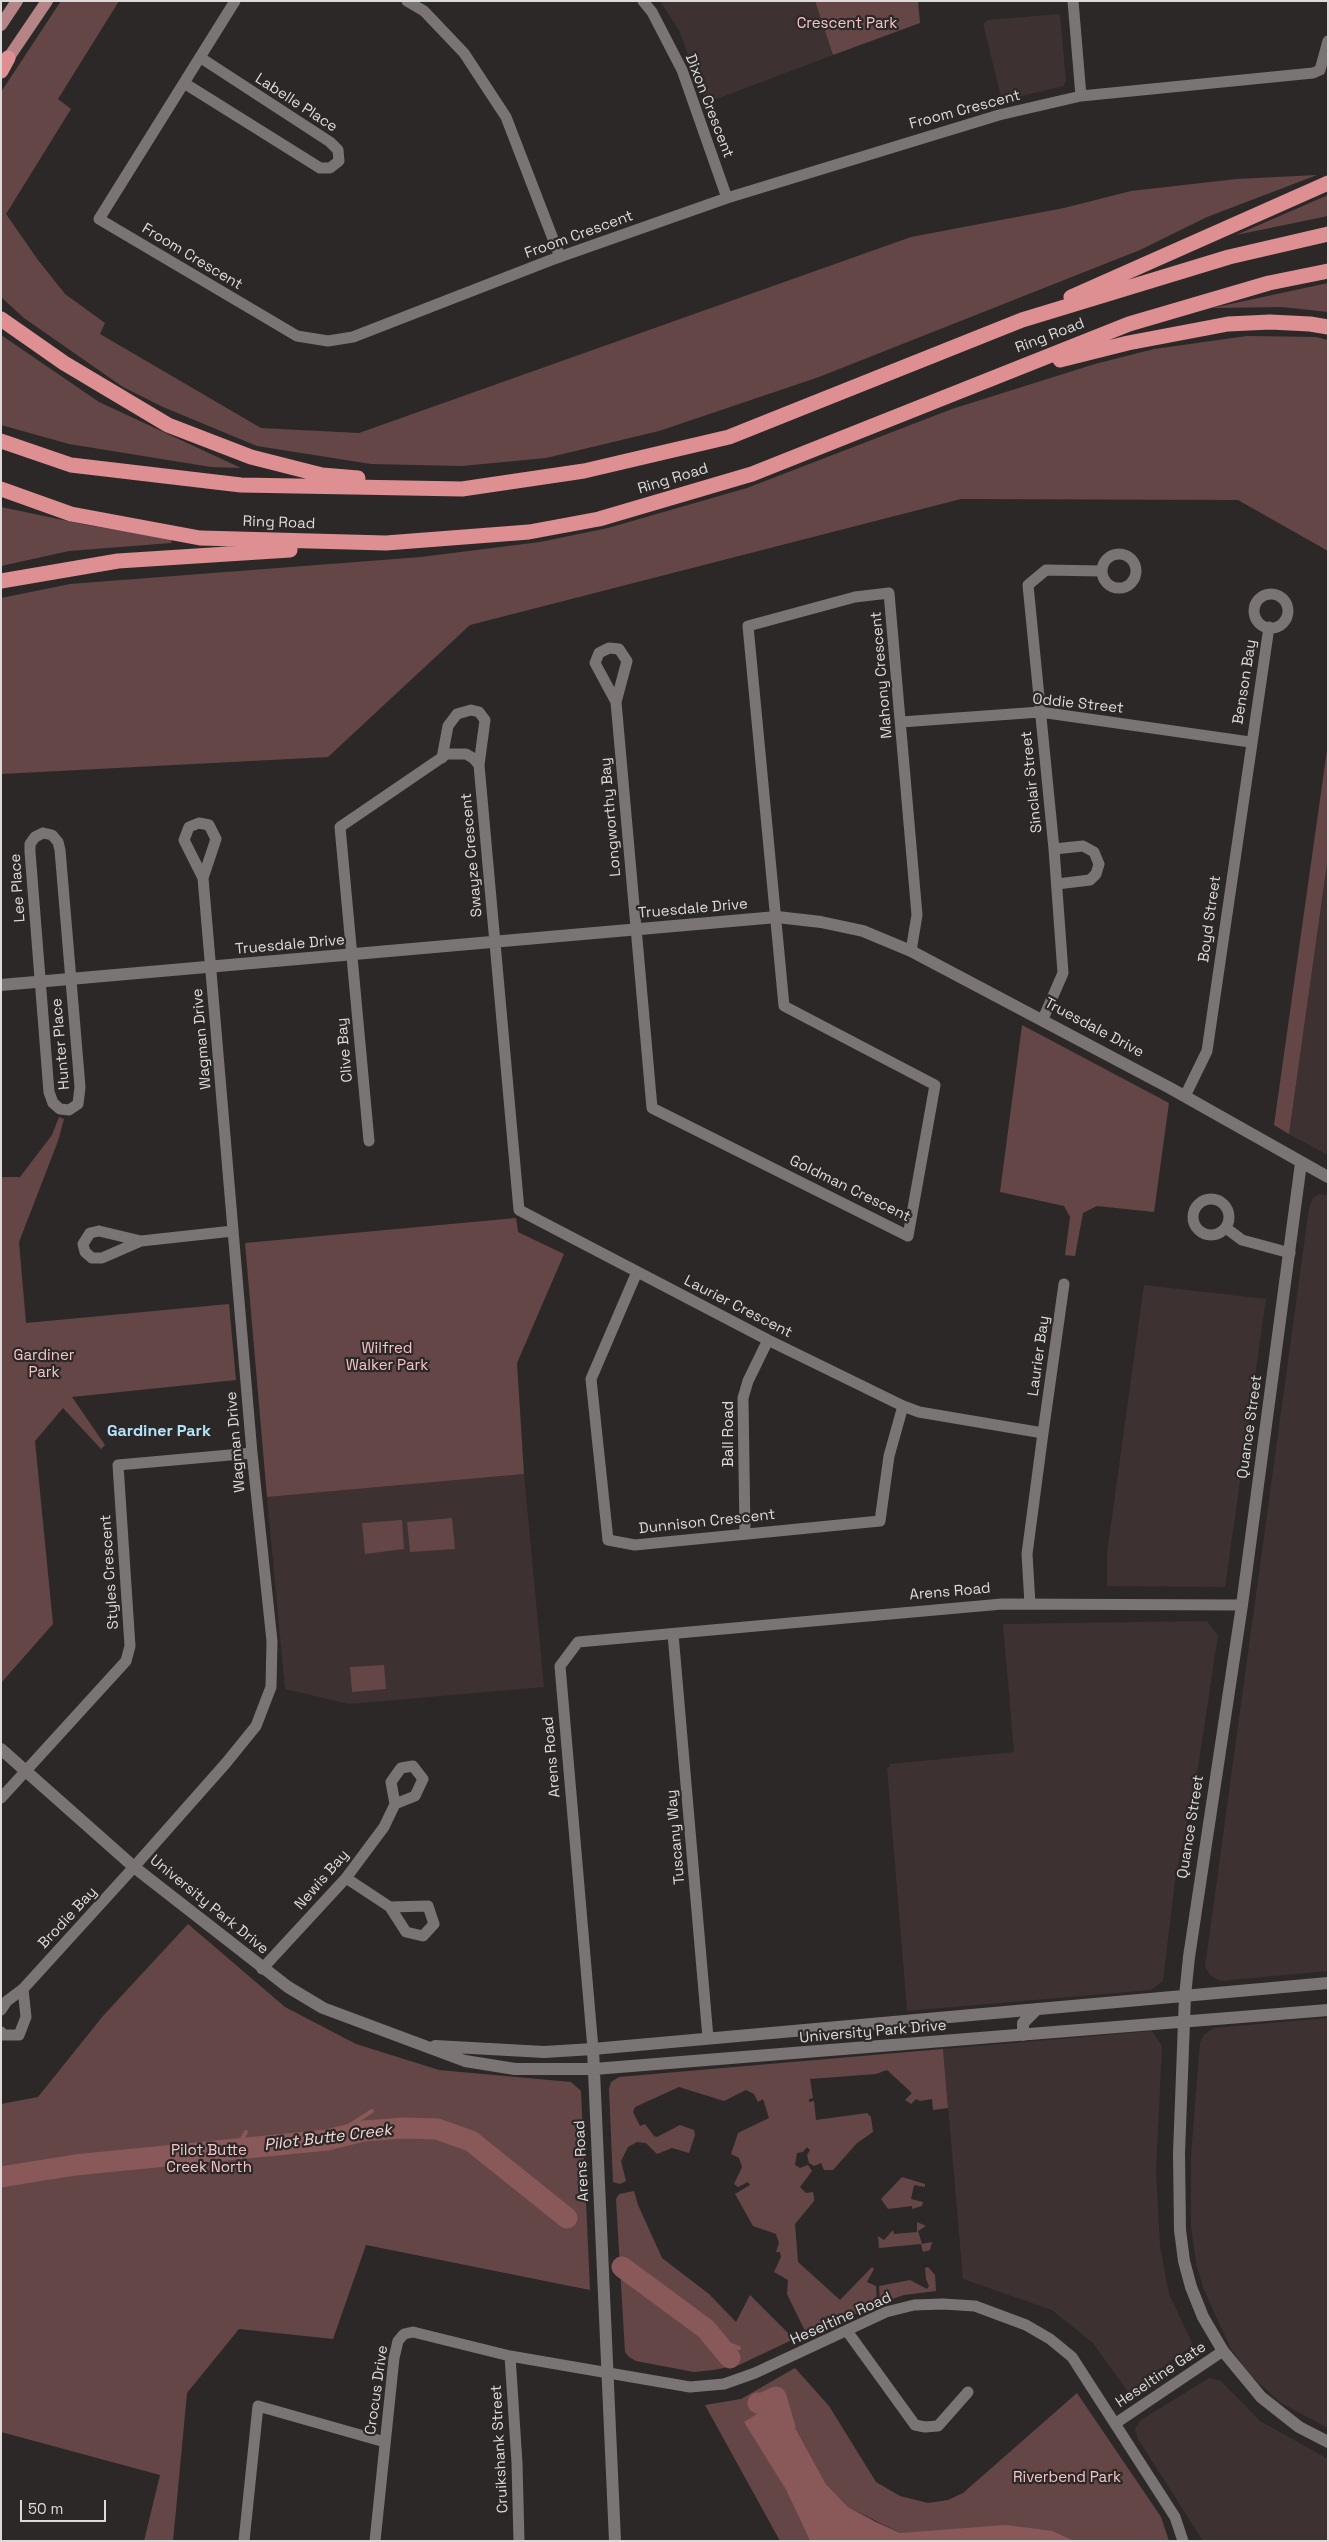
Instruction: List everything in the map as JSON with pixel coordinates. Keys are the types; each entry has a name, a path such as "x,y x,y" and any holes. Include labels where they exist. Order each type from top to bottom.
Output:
{"highway":[{"path":"1022,320 1328,183"},
{"name":"Ring Road","path":"1,442 71,465 241,485 462,489 584,471 729,436 1022,320 1229,257 1328,234"},
{"name":"Ring Road","path":"1,489 71,514 200,538 386,543 529,532 599,520 752,474 1129,324 1269,283 1328,271"},
{"path":"1,307 64,363"},
{"path":"1,319 64,363 168,425 250,457 322,475 462,489"},
{"path":"998,376 1128,343 1228,324 1270,322 1328,327"},
{"path":"1,581 57,570 143,558 348,548 386,543"}],"main road":[{"path":"1,25 17,1"},
{"path":"4,66 47,1"}],"street":[{"name":"Froom Crescent","path":"235,1 99,219 297,336 328,341 353,337 560,257 727,198 990,117 1081,96 1313,73 1320,70 1328,41"},
{"path":"407,1 424,12 464,53 506,117 560,257"},
{"name":"Dixon Crescent","path":"643,1 652,12 682,70 727,198"},
{"path":"1073,1 1081,96"},
{"name":"Labelle Place","path":"184,83 320,168 330,168 339,161 338,150 330,142 201,58"},
{"name":"Sinclair Street","path":"1043,1019 1063,973 1054,850 1028,585 1046,570 1101,571"},
{"name":"Mahony Crescent","path":"777,917 748,626 854,597 889,593 918,915 911,951"},
{"name":"Benson Bay","path":"1250,742 1268,628"},
{"name":"Longworthy Bay","path":"616,702 636,930"},
{"name":"Swayze Crescent","path":"442,758 448,726 457,714 470,710 479,712 485,720 479,765 494,943"},
{"name":"Oddie Street","path":"901,722 1040,712 1250,742"},
{"name":"Boyd Street","path":"1185,1096 1207,1050 1250,742"},
{"path":"352,956 340,828 447,754 466,754 479,765"},
{"name":"Lee Place","path":"41,982 30,844 35,837 43,833 52,835 58,842 60,850 70,979"},
{"name":"Sinclair Street","path":"1054,850 1083,846 1094,852 1099,864 1096,874 1090,880 1057,884"},
{"name":"Wagman Drive","path":"134,1867 256,1726 271,1687 272,1640 252,1453 203,878"},
{"name":"Truesdale Drive","path":"1,985 352,956 777,917 822,922 863,931 911,951 1043,1019 1185,1096 1328,1177"},
{"name":"Goldman Crescent","path":"636,930 652,1108 908,1236 935,1085 784,1006 777,917"},
{"name":"Laurier Crescent","path":"494,943 518,1210 768,1340 903,1406 919,1412 1043,1433"},
{"name":"Clive Bay","path":"352,956 369,1141"},
{"name":"Hunter Place","path":"41,982 49,1092 53,1103 60,1109 69,1110 78,1104 80,1087 70,979"},
{"name":"Quance Street","path":"1301,1163 1242,1605 1201,1867 1185,1996 1179,2153 1180,2230 1184,2261 1191,2287 1203,2317 1223,2351 1261,2397 1299,2427 1328,2442"},
{"path":"1226,1228 1242,1240 1290,1253"},
{"path":"141,1240 233,1231"},
{"name":"Dunnison Crescent","path":"636,1272 591,1379 608,1540 635,1545 880,1521 889,1456 903,1406"},
{"name":"Laurier Bay","path":"1043,1433 1064,1284"},
{"name":"Ball Road","path":"745,1533 743,1398 748,1381 768,1340"},
{"path":"1030,1604 1027,1554 1043,1433"},
{"name":"Styles Crescent","path":"26,1773 126,1661 130,1646 118,1465 252,1453"},
{"name":"Arens Road","path":"615,2541 609,2373 593,2049 560,1666 578,1642 907,1612 1030,1604 1242,1605"},
{"name":"Tuscany Way","path":"673,1634 708,2038"},
{"name":"University Park Drive","path":"1,1749 134,1867 262,1968 323,2008 465,2061 515,2069 594,2069 1328,2010"},
{"path":"1,1798 26,1773"},
{"name":"Newis Bay","path":"262,1968 346,1878 384,1827 394,1804"},
{"name":"Brodie Bay","path":"1,2010 8,2001 23,1989 134,1867"},
{"path":"346,1878 390,1907"},
{"name":"University Park Drive","path":"423,2045 544,2052 593,2049 1328,1983"},
{"path":"1,2032 2,2035 18,2035 26,2017 23,1989"},
{"path":"1023,2035 1022,2024 1037,2009"},
{"name":"Heseltine Road","path":"609,2373 690,2387 724,2384 755,2373 886,2312 914,2305 975,2306 1026,2325 1050,2339 1072,2357 1175,2517 1183,2541"},
{"path":"847,2331 915,2425 924,2427 938,2426 968,2392"},
{"name":"Crocus Drive","path":"375,2541 394,2358 398,2342 404,2334 413,2332 510,2356 609,2373"},
{"name":"Heseltine Gate","path":"1116,2423 1223,2351"},
{"name":"Cruikshank Street","path":"510,2356 517,2463 518,2541"},
{"path":"244,2541 258,2406 385,2442"}],"shaded area":[{"path":"660,1 815,1 833,55 706,103 679,30"},
{"path":"1060,14 1066,81 1063,86 1002,101 983,23 988,20"},
{"path":"1328,858 1328,1155 1289,1134"},
{"path":"1319,1194 1328,1195 1328,1971 1221,1981 1211,1976 1205,1967 1309,1208 1313,1198"},
{"path":"1144,1285 1266,1299 1225,1587 1107,1586 1107,1553"},
{"path":"524,1474 544,1687 349,1704 285,1689 267,1497"},
{"path":"1207,1621 1218,1635 1199,1761 1175,1881 1163,1981 1151,1990 907,2011 887,1767 890,1767 890,1764 1014,1752 1003,1624"},
{"path":"1328,2018 1328,2428 1281,2403 1249,2374 1231,2349 1204,2290 1196,2263 1191,2226 1191,2156 1200,2042 1205,2034 1214,2028"},
{"path":"1152,2031 1162,2046 1156,2170 1160,2246 1169,2294 1193,2345 1128,2392 1093,2343 1052,2310 963,2279 943,2049"},
{"path":"1209,2378 1221,2381 1260,2421 1328,2459 1328,2541 1203,2541 1138,2439 1135,2429 1141,2420"},
{"path":"780,2400 826,2484 848,2507 876,2522 900,2533 1006,2525 1053,2531 1075,2541 810,2541 785,2488 744,2422"}],"green space":[{"path":"61,1 119,1 58,99 71,109 6,214 38,260 65,294 105,323 100,334 261,428 359,433 911,237 1064,208 1131,191 1237,179 1317,175 1207,217 1140,250 819,377 659,431 546,458 462,466 371,464 257,446 163,407 123,387 24,318 1,297 1,92"},
{"name":"Crescent Park","path":"815,1 918,1 920,23 833,55"},
{"path":"1328,195 1328,216 1236,235"},
{"path":"1328,283 1328,312 1282,307 1212,308"},
{"path":"1,335 99,402 241,468 211,467 69,444 1,425"},
{"path":"1247,336 1316,337 1328,340 1328,551 1238,500 961,499 470,625 328,757 1,774 1,598 70,584 421,557 540,542 608,528 747,488 952,409 1095,364 1154,349"},
{"path":"1,507 87,525 172,539 171,543 69,551 1,566"},
{"path":"1328,743 1328,857 1289,1134 1274,1125"},
{"path":"1022,1025 1169,1103 1154,1212 1097,1206 1083,1213 1075,1256 1065,1255 1070,1217 1064,1206 1000,1192"},
{"name":"Gardiner Park","path":"59,1117 64,1119 58,1141 19,1242 26,1323 229,1304 236,1380 72,1397 105,1445 101,1449 63,1408 35,1441 53,1624 1,1683 1,1177 20,1177 52,1135"},
{"name":"Wilfred Walker Park","path":"516,1218 518,1232 564,1254 517,1363 524,1474 267,1497 245,1243"},
{"path":"452,1518 455,1549 410,1552 407,1522"},
{"path":"402,1520 404,1549 365,1554 362,1523"},
{"path":"384,1665 386,1689 352,1692 350,1667"},
{"name":"Pilot Butte Creek North","path":"188,1924 285,2007 356,2044 439,2070 571,2082 581,2091 590,2290 366,2245 333,2339 239,2329 187,2393 173,2541 144,2541 160,2475 1,2432 1,2104 38,2097 103,2016"},
{"path":"943,2049 948,2108 933,2110 932,2099 920,2101 916,2099 911,2104 905,2100 912,2093 887,2070 876,2074 810,2079 813,2098 809,2099 809,2102 814,2101 816,2120 867,2113 871,2117 873,2132 857,2143 833,2170 824,2170 821,2163 814,2166 809,2163 807,2155 810,2150 807,2147 803,2152 797,2153 795,2165 800,2168 808,2165 812,2171 800,2187 806,2193 813,2192 814,2197 814,2201 795,2224 798,2262 840,2300 872,2267 874,2269 867,2282 876,2286 877,2304 810,2335 804,2329 787,2294 788,2280 774,2272 781,2257 780,2252 776,2252 779,2243 776,2234 753,2226 735,2194 750,2185 748,2182 738,2187 734,2184 742,2167 739,2158 731,2154 738,2133 769,2118 763,2099 758,2102 754,2094 746,2090 724,2101 679,2087 635,2107 633,2112 640,2126 645,2124 654,2136 657,2137 680,2125 694,2130 695,2135 689,2153 672,2148 657,2154 646,2143 637,2142 628,2147 621,2161 626,2181 620,2184 613,2182 609,2089 611,2082 619,2077"},
{"path":"902,2177 925,2184 925,2187 914,2185 911,2199 923,2202 922,2206 912,2209 912,2206 888,2209 881,2199"},
{"path":"634,2191 638,2205 662,2258 709,2294 736,2322 750,2295 794,2339 739,2365 713,2370 694,2372 636,2361 629,2357 625,2352 616,2199 619,2194"},
{"path":"917,2222 926,2226 918,2231 922,2244 932,2242 930,2250 923,2252 921,2244 879,2248 878,2236 884,2240 893,2230 894,2234 917,2232"},
{"path":"928,2267 935,2275 936,2291 904,2295 880,2303 879,2286 910,2280 927,2289 929,2286 925,2268"},
{"name":"Riverbend Park","path":"795,2368 829,2406 876,2482 900,2496 928,2503 948,2500 963,2493 1077,2393 1161,2517 1169,2541 1075,2541 1053,2531 900,2533 848,2507 826,2484 780,2400 785,2488 810,2541 780,2541 705,2405 741,2399"}],"waterway":[{"path":"327,2140 372,2111"},
{"name":"Pilot Butte Creek","path":"1,2177 75,2165 327,2140 363,2131 405,2128 437,2129 471,2141 567,2218"},
{"path":"232,2149 240,2143 246,2132"},
{"name":"Pilot Butte Creek","path":"204,2152 209,2157"},
{"name":"Pilot Butte Creek","path":"622,2267 706,2329 730,2358"},
{"path":"716,2340 739,2348"},
{"name":"Pilot Butte Creek","path":"758,2403 761,2404 776,2397 785,2428"}],"district":[{"name":"Gardiner Park","path":"159,1432"}]}
